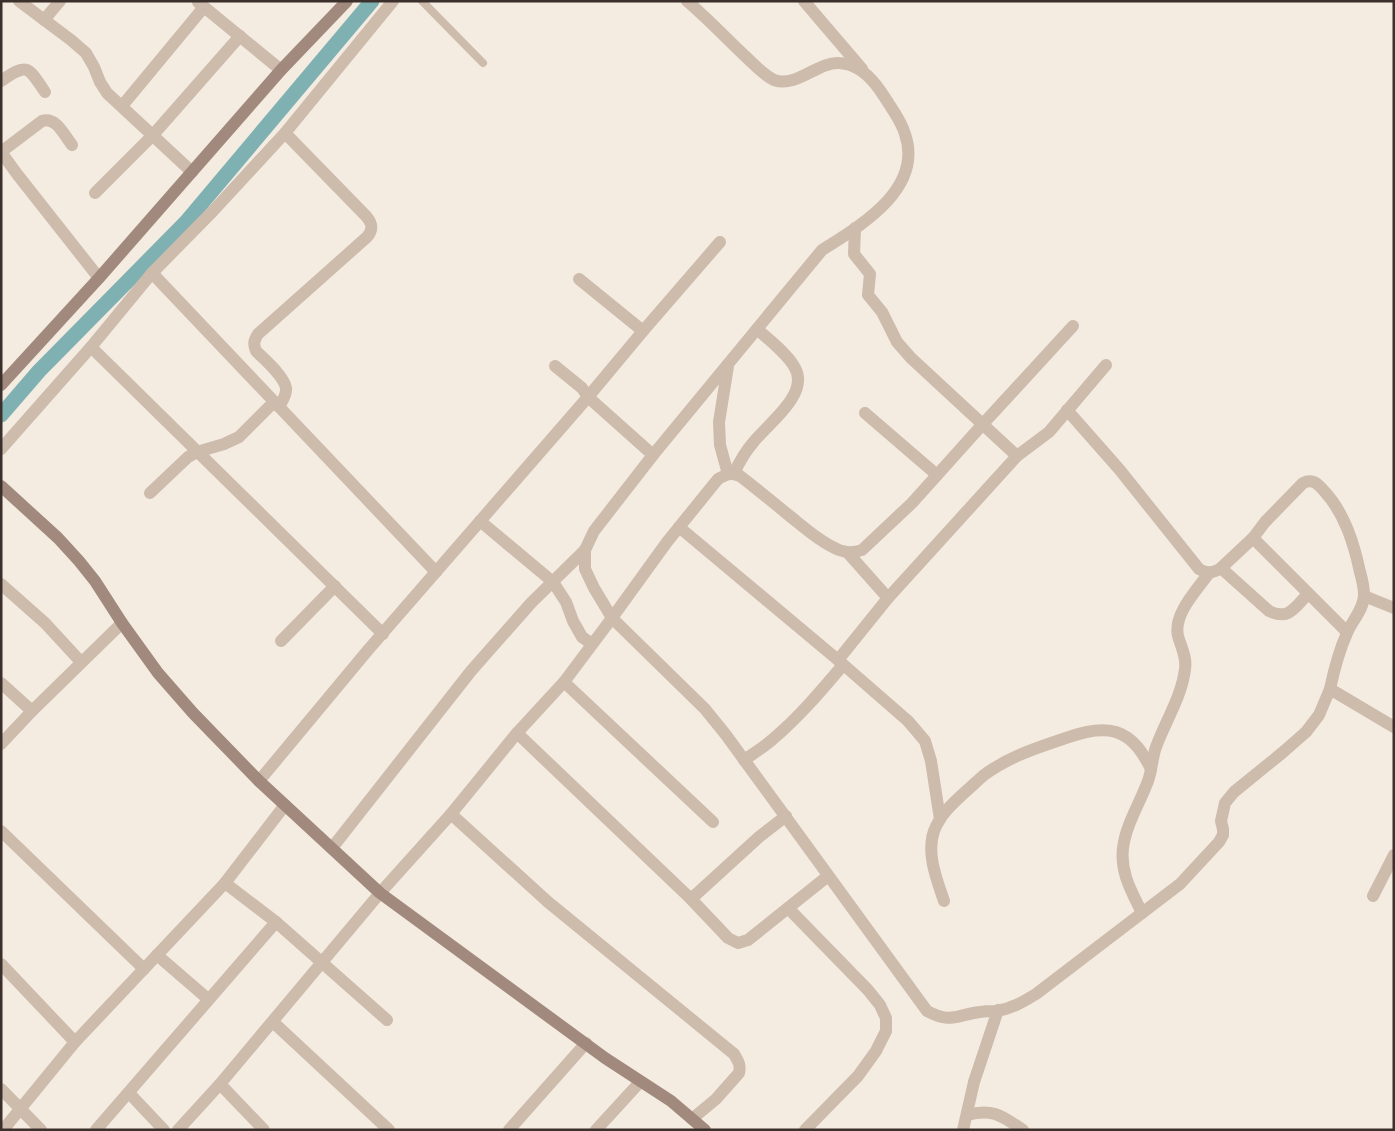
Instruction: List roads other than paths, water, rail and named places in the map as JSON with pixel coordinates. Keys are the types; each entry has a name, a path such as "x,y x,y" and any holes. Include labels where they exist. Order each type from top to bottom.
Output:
{"street":[{"path":"19,1 86,53 107,93 192,172"},
{"path":"44,20 60,1"},
{"path":"3,380 99,278 281,70 347,1"},
{"path":"1,449 91,347 152,274 285,133 393,1"},
{"path":"332,848 471,670 531,603 585,550 594,530 653,455 822,250 874,215 893,195 906,173 909,152 905,134 897,117 880,90 804,1"},
{"path":"689,2 765,75 774,79 781,81 790,80 826,65 838,63 852,66 866,73"},
{"path":"122,106 201,4 281,70"},
{"path":"95,193 153,135 240,36"},
{"path":"1,81 15,71 27,70 32,73 45,92"},
{"path":"72,144 56,123 46,120 42,121 1,152 22,182 99,278"},
{"path":"150,493 188,457 239,437 285,395 286,388 282,379 256,351 254,345 258,334 367,237 372,228 371,222 366,216 285,133"},
{"path":"855,228 854,254 870,274 868,295 882,312 897,342 911,358 1017,456"},
{"path":"259,781 720,242"},
{"path":"152,274 436,572"},
{"path":"580,279 643,332"},
{"path":"178,1130 273,1022 380,893 451,814 517,733 564,682 679,527 718,479 731,474 740,476 827,544 848,553 862,550 912,503 1073,326"},
{"path":"731,474 752,443 793,399 797,388 798,376 796,368 757,329"},
{"path":"91,347 383,634"},
{"path":"729,364 719,422 720,446 731,474"},
{"path":"744,760 772,740 814,700 888,598 1017,456 1049,432 1106,365"},
{"path":"555,366 582,388 588,397 653,455"},
{"path":"1067,410 1119,469 1198,569 1215,570 1277,615 1284,615 1290,612 1308,594"},
{"path":"864,413 937,475"},
{"path":"585,550 585,569 612,618 705,708 786,816 927,1011 939,1018 954,1018 1020,1004 1036,994 1180,884 1219,842 1224,829 1221,821 1225,803 1234,792 1306,732 1320,715 1347,632 1360,609 1364,596 1356,552 1343,517 1333,500 1314,482 1308,480 1303,483 1265,522 1253,538 1215,570 1180,616 1177,625 1185,660 1183,679 1171,714 1155,748 1149,780 1128,827 1123,848 1123,868 1128,885 1142,913"},
{"path":"1,486 58,538 79,561 164,680 193,713 259,781 380,893 640,1082 671,1101 704,1130"},
{"path":"480,521 553,582 566,602 573,622 582,637 592,644"},
{"path":"679,527 908,721 924,741 931,761 940,819"},
{"path":"1253,538 1347,632"},
{"path":"848,553 888,598"},
{"path":"1,584 45,623 82,662"},
{"path":"281,641 334,586"},
{"path":"1364,596 1394,608"},
{"path":"1,744 122,623"},
{"path":"564,682 714,822"},
{"path":"1,683 32,711"},
{"path":"1330,689 1394,727"},
{"path":"944,902 933,869 933,833 940,819 951,805 985,775 1011,758 1084,732 1101,730 1116,732 1130,740 1142,750 1151,769"},
{"path":"517,733 691,899 728,938 738,943 748,940 828,876"},
{"path":"3,1130 75,1042 225,883 285,805"},
{"path":"451,814 548,902 734,1054 739,1063 740,1074 716,1099 692,1119"},
{"path":"691,899 759,837 786,816"},
{"path":"1,831 144,969"},
{"path":"1373,896 1394,855"},
{"path":"225,883 276,922 386,1020"},
{"path":"788,908 868,990 880,1005 886,1018 886,1031 876,1051 858,1076 805,1130"},
{"path":"96,1130 276,922"},
{"path":"157,955 208,999"},
{"path":"1,964 75,1042"},
{"path":"963,1130 974,1082 998,1010"},
{"path":"273,1022 389,1130"},
{"path":"509,1130 586,1043"},
{"path":"596,1130 640,1082"},
{"path":"220,1084 264,1130"},
{"path":"1,1090 41,1130"},
{"path":"129,1093 164,1130"},
{"path":"967,1115 990,1112 1003,1116 1023,1130"}],"lane":[{"path":"422,1 483,63"}],"waterway":[{"path":"1,415 39,371 186,222 372,1"}]}
